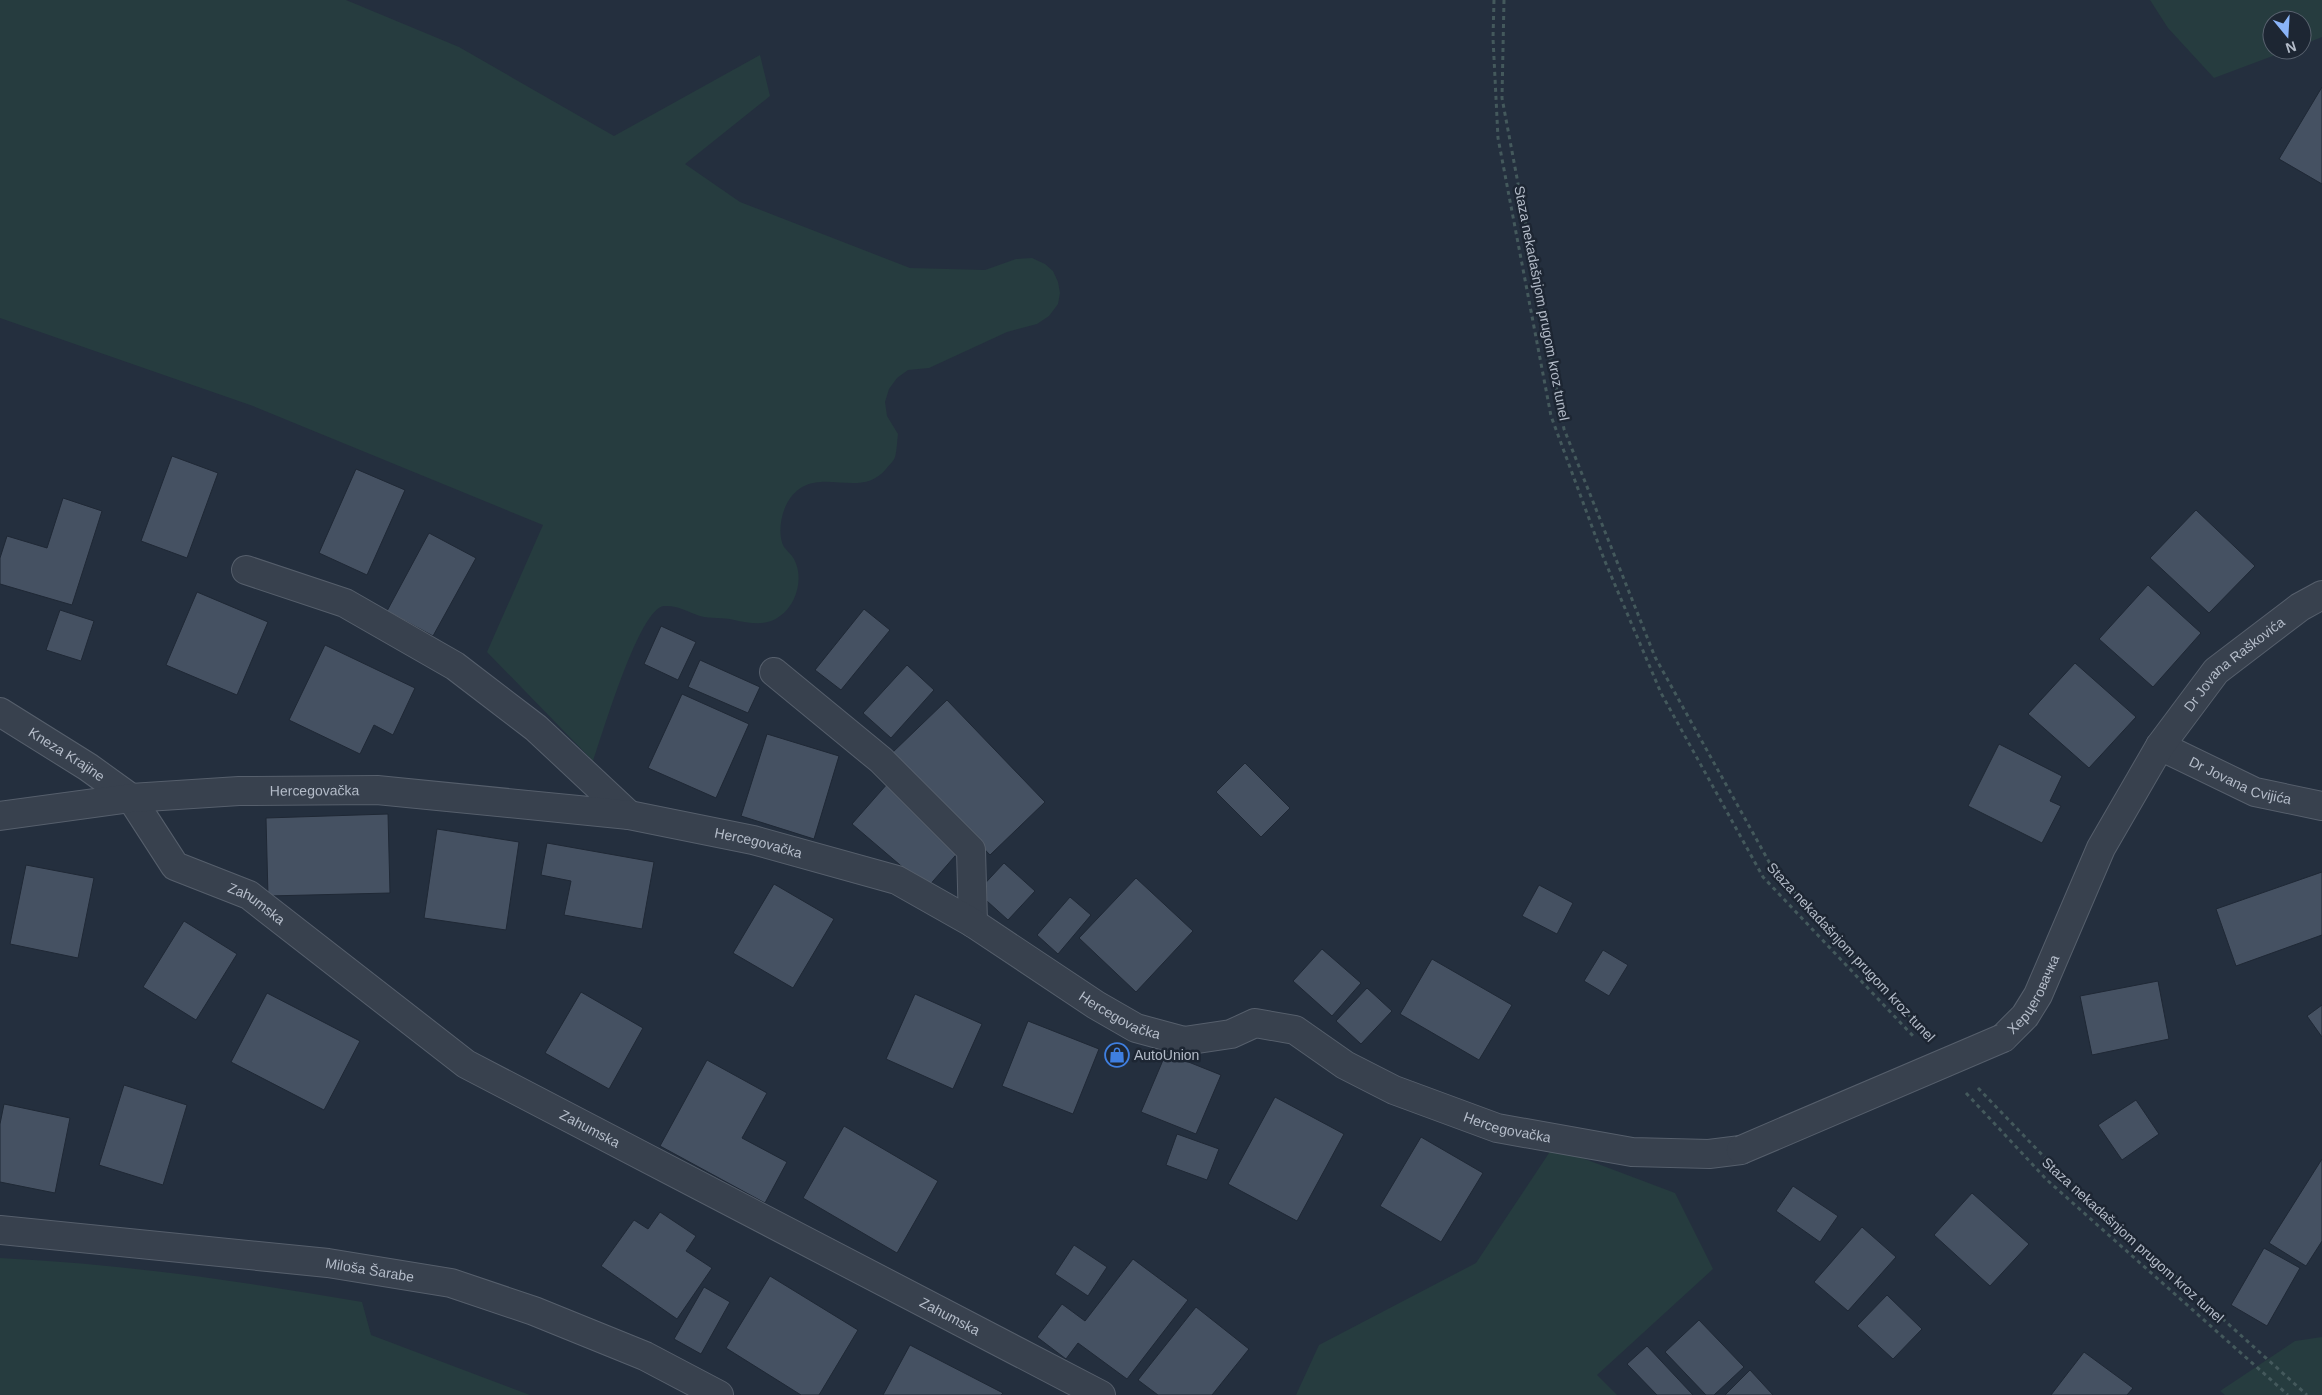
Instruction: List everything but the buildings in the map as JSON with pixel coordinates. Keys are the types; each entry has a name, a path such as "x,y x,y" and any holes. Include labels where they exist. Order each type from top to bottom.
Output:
{"street":[{"path":"246,570 345,603 455,666 536,728 629,815"},
{"name":"Dr Jovana Raškovića","path":"2160,746 2216,671 2300,607 2322,595"},
{"path":"774,672 881,760 971,850 973,923"},
{"name":"Kneza Krajine","path":"0,712 88,767 131,798"},
{"name":"Dr Jovana Cvijića","path":"2160,746 2255,792 2322,806"},
{"name":"Херцеговачка","path":"1741,1150 2003,1038 2025,1016 2038,995 2101,848 2160,746"},
{"name":"Hercegovačka","path":"0,816 131,798 239,791 377,790 629,815 753,840 897,880 973,923 1096,1005 1136,1028 1184,1041 1231,1034 1255,1023 1296,1030 1345,1065 1394,1090 1497,1128 1632,1152 1709,1154 1741,1150"},
{"name":"Zahumska","path":"131,798 176,866 249,895 466,1064 1101,1395"},
{"name":"Miloša Šarabe","path":"0,1230 328,1263 451,1284 534,1311 628,1349 719,1395"}],"path":[{"name":"Staza nekadašnjom prugom kroz tunel","path":"1494,0 1493,38 1498,138 1551,416 1604,559 1661,692 1763,877 1918,1041"},
{"path":"1504,0 1502,98 1564,428 1655,657 1773,869 1928,1036"},
{"path":"1976,1086 2052,1164 2307,1395"},
{"name":"Staza nekadašnjom prugom kroz tunel","path":"1965,1092 2047,1180 2288,1395"}],"green space":[{"path":"0,0 346,0 459,47 614,136 760,55 770,96 685,164 740,202 910,268 985,270 1016,259 1032,258 1045,264 1053,271 1060,293 1058,304 1049,316 1037,324 1007,332 929,368 908,370 897,378 889,389 885,402 887,416 898,434 896,454 886,469 875,478 863,482 811,483 800,489 786,505 780,530 784,547 793,557 797,566 798,582 791,605 780,616 769,622 758,623 704,617 669,606 664,606 654,612 633,649 593,761 487,652 543,525 253,406 0,318"},
{"path":"2150,0 2322,0 2322,37 2312,41 2312,10 2262,10 2262,60 2214,78 2168,28"},
{"path":"1553,1147 1675,1193 1713,1269 1597,1375 1617,1395 1296,1395 1319,1345 1476,1263"},
{"path":"0,1258 91,1264 182,1274 362,1302 371,1335 530,1395 0,1395"},
{"path":"2322,1337 2322,1395 2225,1395 2220,1391 2295,1341"}],"place":[{"name":"AutoUnion","path":"1117,1055"}]}
